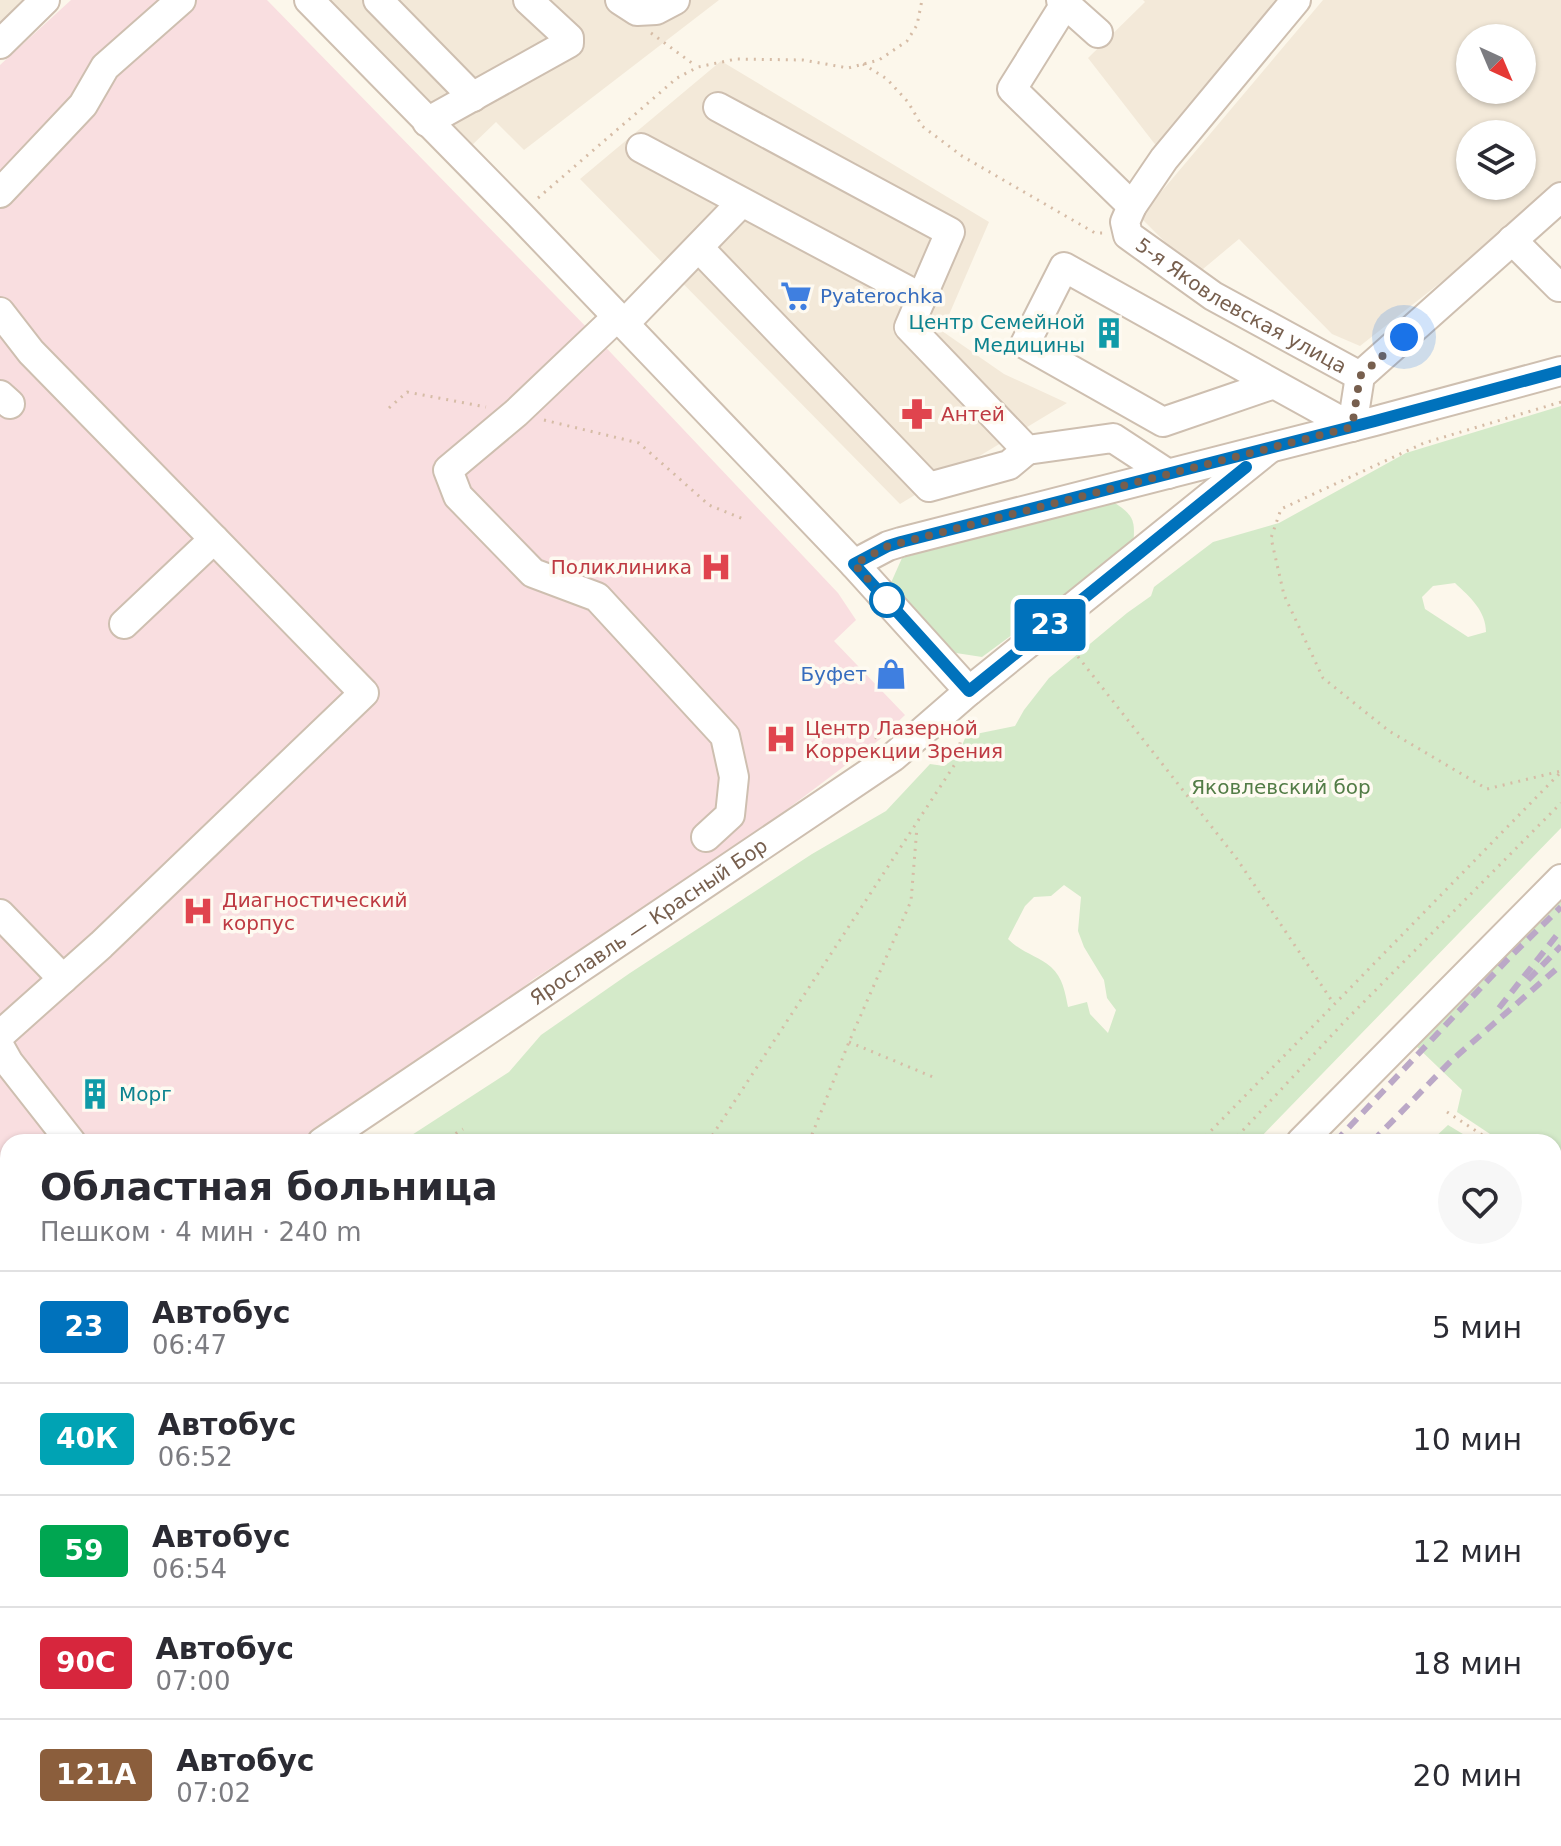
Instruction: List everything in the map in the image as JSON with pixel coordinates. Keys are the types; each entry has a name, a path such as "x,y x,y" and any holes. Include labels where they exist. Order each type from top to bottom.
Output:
{"street":[{"path":"0,44 45,0"},
{"path":"0,193 83,105 105,67 181,0"},
{"path":"309,0 621,320 854,564 969,691"},
{"path":"378,0 473,97"},
{"path":"427,122 569,43 569,38 528,0"},
{"path":"622,1 637,11 656,10 675,0"},
{"name":"5-я Яковлевская улица","path":"1296,0 1164,159 1132,206 1125,222 1128,235 1213,296 1360,376"},
{"path":"1098,33 1063,2 1012,89 1132,206"},
{"path":"718,107 950,232 909,327 1027,450"},
{"path":"641,148 922,298"},
{"path":"1352,427 1360,376 1561,197"},
{"path":"706,837 730,815 734,777 725,736 597,597 533,573 458,496 448,470 621,320 699,248 741,203"},
{"path":"1512,240 1561,287"},
{"path":"699,248 929,487 1009,465 1027,450 1113,438 1168,474"},
{"path":"1274,384 1163,422 1025,344 1064,267 1352,427"},
{"path":"0,312 31,352 364,693 101,945 0,1035"},
{"path":"854,564 901,542 1561,371"},
{"name":"Ярославль — Красный Бор","path":"334,1134 893,757 969,691 1270,448"},
{"path":"124,624 214,539"},
{"path":"1309,1134 1561,879"},
{"path":"0,914 63,979"},
{"path":"0,1047 65,1134"}],"path":[{"path":"622,1 630,19 698,67"},
{"path":"863,64 887,79 908,102 922,126 962,156 1095,233 1128,235"},
{"path":"389,408 407,392 516,413 639,443 709,505 746,520"},
{"path":"1561,402 1424,443 1281,509 1271,538 1284,595 1323,678 1389,731 1487,789 1561,771"},
{"path":"1052,624 1237,859 1334,1004"},
{"path":"713,1134 957,761 969,691"},
{"path":"1208,1134 1561,771"},
{"path":"1239,1134 1346,1020 1561,803"},
{"path":"812,1134 911,901 917,823"},
{"path":"849,1042 933,1077"},
{"path":"1447,1112 1481,1134"},
{"path":"455,1134 463,1129"}],"shaded area":[{"path":"0,0 59,0 0,57"},
{"path":"71,0 267,0 596,337 838,593 856,620 834,641 905,715 879,740 724,857 532,980 479,1024 312,1134 0,1134 0,65"},
{"path":"325,0 719,0 524,150 496,122 469,148"},
{"path":"1143,0 1289,0 1161,152 1088,58 1145,2"},
{"path":"1323,0 1561,0 1561,182 1506,231 1360,346 1332,334 1239,239 1197,274 1140,217"},
{"path":"721,61 989,222 942,331 1004,374 1067,403 900,504 580,179"}],"green space":[{"name":"Яковлевский бор","path":"1561,406 1561,828 1264,1134 413,1134 509,1072 541,1035 630,973 812,854 886,811 930,764 944,766 957,757 966,736 1015,726 1049,678 1151,596 1154,587 1213,542 1279,523 1406,453","holes":["1455,583 1483,617 1486,632 1468,637 1425,609 1422,597 1433,586","1064,885 1081,897 1078,931 1104,980 1107,998 1116,1010 1108,1033 1090,1014 1087,1002 1068,1007 1061,981 1051,967 1008,939 1025,906 1034,897 1051,896"]},
{"path":"1109,499 1131,518 1133,546 982,657 956,653 890,585 902,558"},
{"path":"1561,896 1561,1134 1490,1134 1457,1112 1462,1090 1414,1044"},
{"path":"1448,1125 1463,1134 1438,1134"}],"railway":[{"path":"1343,1134 1561,907"},
{"path":"1499,1008 1561,930"},
{"path":"1528,980 1561,946"},
{"path":"1380,1134 1451,1061 1561,965"}],"bus line":[{"name":"23","path":"1246,467 969,691 854,564 901,542 1561,371"}],"place":[{"name":"Pyaterochka","path":"796,296"},
{"name":"Центр Семейной Медицины","path":"1109,333"},
{"name":"Антей","path":"917,414"},
{"name":"Поликлиника","path":"716,567"},
{"name":"Буфет","path":"891,674"},
{"name":"Центр Лазерной Коррекции Зрения","path":"781,739"},
{"name":"Диагностический корпус","path":"198,911"},
{"name":"Морг","path":"95,1094"}],"route":[{"path":"887,600 854,564 888,546 1352,427 1360,376 1404,337"}]}
